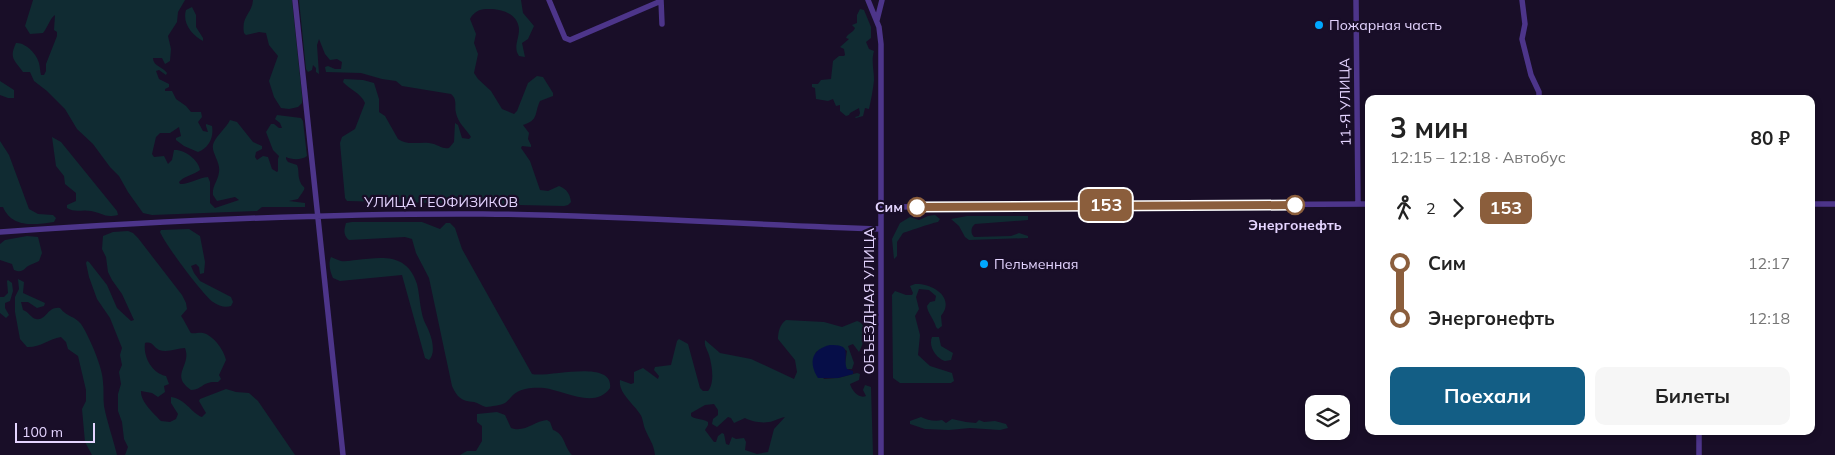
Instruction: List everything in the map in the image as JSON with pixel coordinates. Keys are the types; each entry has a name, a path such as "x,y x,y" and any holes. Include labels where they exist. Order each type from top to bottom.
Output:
{"street":[{"path":"295,0 343,455"},
{"path":"549,0 565,38 570,40 661,0 662,24"},
{"name":"ОБЪЕЗДНАЯ УЛИЦА","path":"868,0 877,22 882,53 881,455"},
{"path":"877,22 882,0"},
{"name":"11-Я УЛИЦА","path":"1356,0 1358,204"},
{"path":"1522,0 1525,24 1522,39 1538,95"},
{"path":"882,207 1365,204"},
{"path":"1815,204 1835,204"},
{"name":"УЛИЦА ГЕОФИЗИКОВ","path":"0,232 148,222 317,215 518,215 881,229"},
{"path":"1699,435 1699,455"}],"green space":[{"path":"33,0 185,0 178,12 177,22 168,36 171,49 170,61 165,64 162,58 153,58 153,61 167,73 166,75 159,70 156,71 159,79 169,84 165,91 172,91 176,99 191,112 201,112 202,117 198,122 203,131 208,132 206,124 212,126 212,134 208,145 198,152 176,140 176,138 181,136 179,127 170,133 160,133 156,137 152,154 154,157 164,156 168,164 172,160 174,150 182,151 190,156 197,163 200,170 179,182 183,184 208,177 210,182 210,203 215,208 239,200 235,197 217,201 213,195 219,168 213,145 230,120 237,122 253,142 262,146 262,149 256,152 255,157 257,160 263,156 268,157 272,169 277,172 279,156 273,150 266,132 271,124 282,128 275,119 277,115 301,118 303,121 307,156 297,159 286,157 286,159 288,162 297,165 300,182 304,187 304,191 298,199 289,201 305,203 305,207 262,207 257,211 152,215 143,213 119,176 93,144 77,129 65,109 34,81 30,72 23,72 13,59 16,43 23,44 36,56 41,75 44,75 46,71 46,64 57,36 57,32 54,30 55,15 43,33 30,34 25,26"},
{"path":"253,0 292,0 302,96 302,103 298,107 281,108 274,97 269,81 278,56 269,45 266,33 259,32 246,35 244,33 245,19 251,9"},
{"path":"299,0 521,0 523,13 534,26 528,39 522,43 525,57 519,56 516,50 519,29 512,15 491,9 481,10 470,19 476,34 474,43 478,54 474,73 491,91 502,109 514,114 528,83 537,76 543,77 553,96 540,101 534,119 523,125 529,133 528,139 531,147 522,146 521,148 530,161 540,190 548,191 559,186 568,192 571,202 564,206 347,201 345,198 340,143 342,137 355,129 365,103 361,97 343,82 344,79 363,80 374,83 379,99 379,112 385,116 398,139 402,141 407,143 429,143 449,148 454,142 455,123 458,125 462,138 469,139 471,137 458,120 455,101 451,94 402,86 396,81 361,73 326,72 325,67 328,66 341,69 342,62 337,59 330,60 325,54 319,39 317,45 319,74 313,65 312,70 308,72 306,69"},
{"path":"192,7 196,15 196,27 203,41 192,32 185,19 186,10"},
{"path":"860,9 864,10 871,27 871,38 866,42 869,49 874,51 874,80 869,109 865,108 863,116 856,118 860,113 859,108 846,116 840,111 840,105 836,106 833,99 828,101 816,99 815,88 812,87 812,84 818,84 821,80 831,79 833,61 839,56 845,55 844,49 840,47 849,39 846,38 855,28 852,25 857,23 857,15"},
{"path":"0,81 14,90 14,98 0,95"},
{"path":"52,137 61,142 117,211 118,215 106,216 91,211 67,208 67,205 76,201 76,193 65,184 64,176 56,166"},
{"path":"0,141 9,155 29,209 38,214 53,215 56,218 54,222 24,224 12,219 3,207 0,207"},
{"path":"935,215 940,219 938,222 903,233 897,242 897,256 894,259 892,239 900,223 910,217 919,220"},
{"path":"967,216 1028,216 1028,220 975,224 971,230 974,237 1011,236 1019,233 1028,236 1028,238 969,240 965,237 959,226 951,219"},
{"path":"422,222 440,229 446,223 450,223 455,228 462,249 532,374 591,371 602,374 608,379 610,388 596,398 588,398 552,389 528,388 516,393 505,403 486,407 460,398 452,386 429,278 416,253 412,239 405,237 349,240 345,234 345,228 346,223"},
{"path":"189,229 200,236 205,262 204,273 200,274 199,267 196,264 191,266 194,273 200,281 231,297 233,302 231,306 220,306 208,297 176,258 160,232 161,230"},
{"path":"128,231 138,238 182,295 187,309 181,316 191,333 207,334 211,337 220,348 226,360 219,375 221,379 218,382 208,383 191,390 185,385 181,375 186,360 185,348 162,351 151,344 145,343 147,359 157,372 166,376 169,384 164,386 165,392 158,397 152,393 141,391 141,395 148,407 161,421 170,422 176,419 178,414 171,403 171,397 181,400 202,417 206,413 199,401 200,399 226,389 249,393 258,401 295,455 125,455 128,447 124,439 122,422 118,411 118,394 121,384 119,372 122,365 120,355 122,348 110,318 97,299 86,263 87,261 89,262 107,285 117,308 131,321 134,320 122,294 108,272 106,257 102,249 103,236 113,232"},
{"path":"27,236 38,237 42,253 39,261 29,265 22,271 14,270 12,264 0,260 0,244 5,240"},
{"path":"331,257 343,261 376,258 393,259 407,267 413,274 417,284 422,316 431,338 433,352 429,360 425,358 402,275 340,281 332,276 330,270"},
{"path":"18,279 24,282 23,293 45,303 44,306 37,308 28,302 21,302 23,310 36,319 40,319 52,309 60,308 79,321 84,329 101,369 104,406 117,455 92,455 85,442 82,409 86,401 86,390 78,356 68,349 66,342 61,337 31,347 27,347 20,339 15,312 15,297 19,289"},
{"path":"8,280 12,283 13,291 10,301 5,303 5,308 9,315 6,318 0,313 0,297 4,297 8,293"},
{"path":"915,284 931,287 941,293 946,303 941,316 942,326 938,329 927,306 930,302 935,301 936,296 929,290 919,289 916,297 919,309 915,316 920,335 918,355 930,366 952,373 954,381 951,383 900,383 893,378 892,295 895,291 912,295 910,286"},
{"path":"786,320 824,322 842,327 857,321 864,326 865,334 859,352 853,344 848,346 854,363 852,369 846,369 847,351 835,346 816,352 813,363 824,379 860,374 859,380 850,384 858,395 866,396 863,390 865,385 871,387 873,455 655,455 641,416 621,389 620,380 631,384 634,383 634,372 643,368 658,379 659,376 654,370 655,367 671,365 679,339 688,344 700,388 703,391 708,391 712,383 711,364 705,340 720,353 751,359 794,379 797,372 795,360 778,339 780,328","holes":["714,404 718,410 718,415 713,419 712,424 717,427 728,417 734,423 745,418 766,422 785,417 774,429 768,452 757,454 745,450 746,442 744,438 736,439 732,437 729,445 726,444 724,434 722,433 714,442 705,430 708,422 691,416 691,413 705,405"]},
{"path":"932,337 939,337 941,346 953,353 951,360 945,361 936,354 931,344"},
{"path":"497,412 505,415 511,428 516,429 525,428 547,420 550,422 553,430 560,434 572,455 460,455 467,451 476,451 482,441 482,426 477,422 477,414"},
{"path":"921,417 937,421 942,420 946,423 952,419 976,423 979,420 984,422 995,421 1006,424 1008,428 1000,430 970,428 949,430 925,429 910,424 910,421"}],"shaded area":[{"path":"830,345 842,346 845,349 847,369 853,371 853,374 838,378 818,378 813,367 814,357 819,350"}],"bus line":[{"name":"153","path":"917,207 1295,205"}],"place":[{"name":"Пожарная часть","path":"1319,25"},
{"name":"Энергонефть","path":"1295,205"},
{"name":"Сим","path":"917,207"},
{"name":"Пельменная","path":"984,264"}]}
